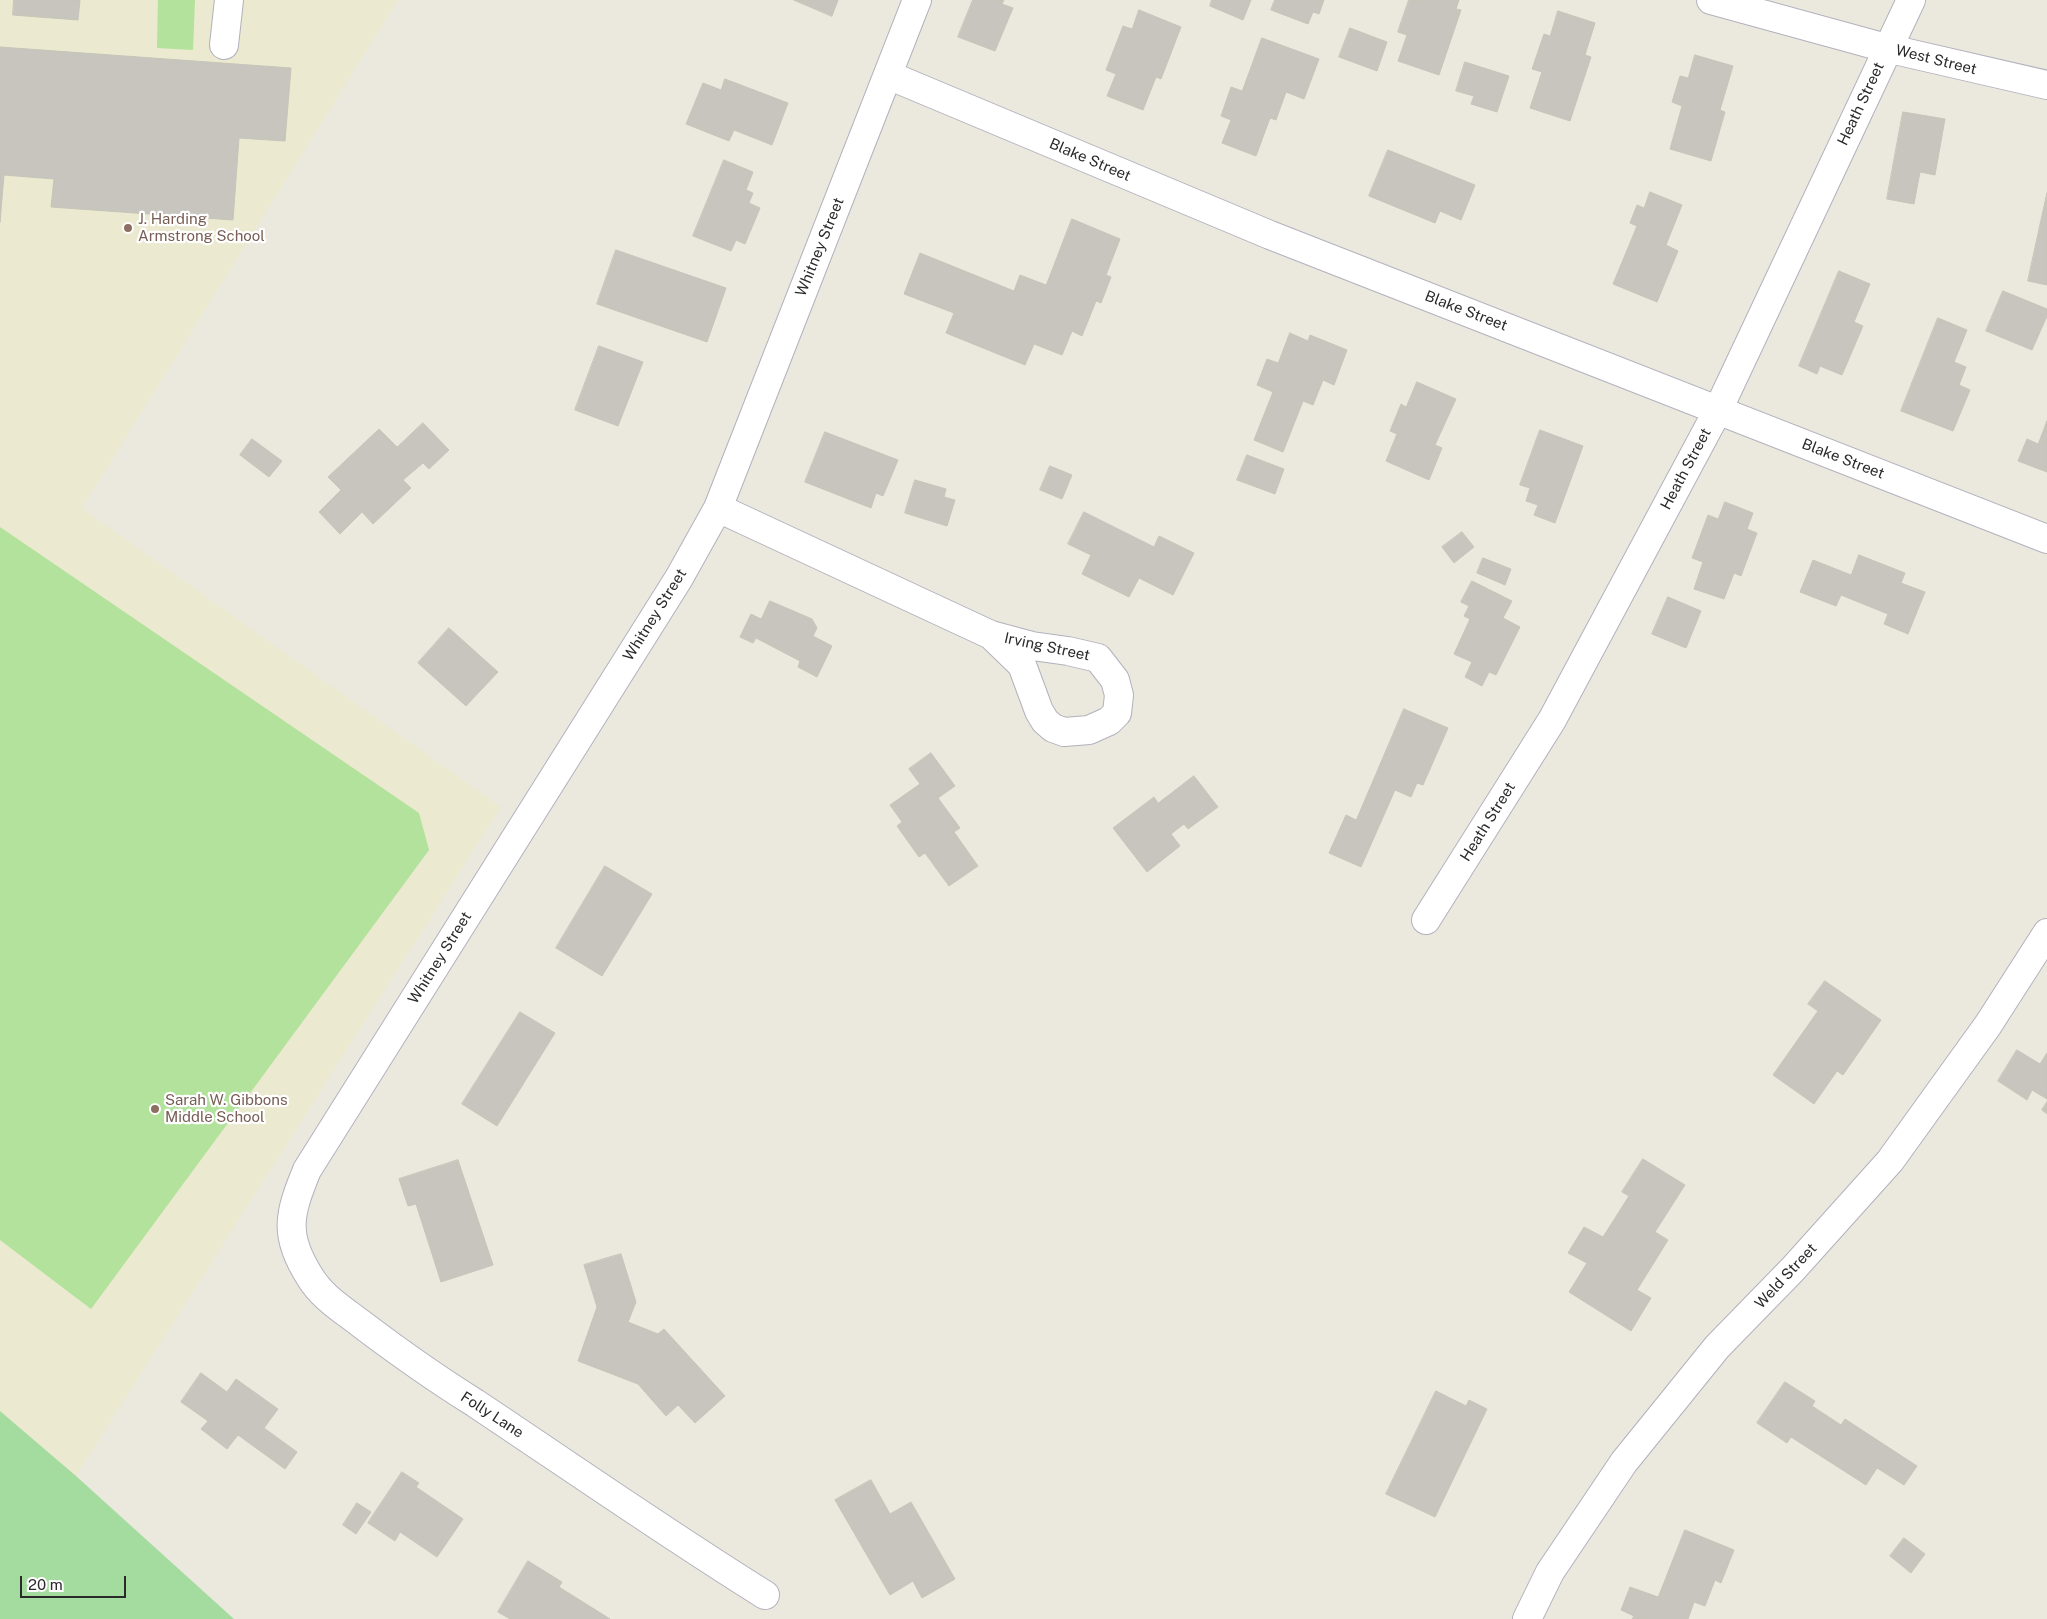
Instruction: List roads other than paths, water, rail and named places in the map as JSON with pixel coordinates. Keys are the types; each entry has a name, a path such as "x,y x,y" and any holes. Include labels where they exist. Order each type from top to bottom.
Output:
{"street":[{"path":"224,45 229,0"},
{"name":"Whitney Street","path":"301,1184 307,1170 679,578 718,508 917,0"},
{"name":"West Street","path":"1711,0 1886,48 2047,85"},
{"name":"Heath Street","path":"1426,920 1552,720 1718,410 1886,48 1911,0"},
{"name":"Blake Street","path":"888,75 1270,235 2047,539"},
{"name":"Irving Street","path":"718,508 991,635 1032,646 1068,651 1098,658 1115,680 1119,695 1117,712 1109,721 1089,730 1064,732 1053,728 1039,712 1022,665 991,635"},
{"name":"Weld Street","path":"1527,1619 1550,1572 1624,1462 1717,1347 1793,1269 1890,1161 1988,1025 2047,933"},
{"name":"Folly Lane","path":"301,1184 294,1201 290,1230 298,1254 307,1272 318,1288 329,1299 404,1357 765,1596"}],"place":[{"name":"J. Harding Armstrong School","path":"128,228"},
{"name":"Sarah W. Gibbons Middle School","path":"155,1109"}]}
